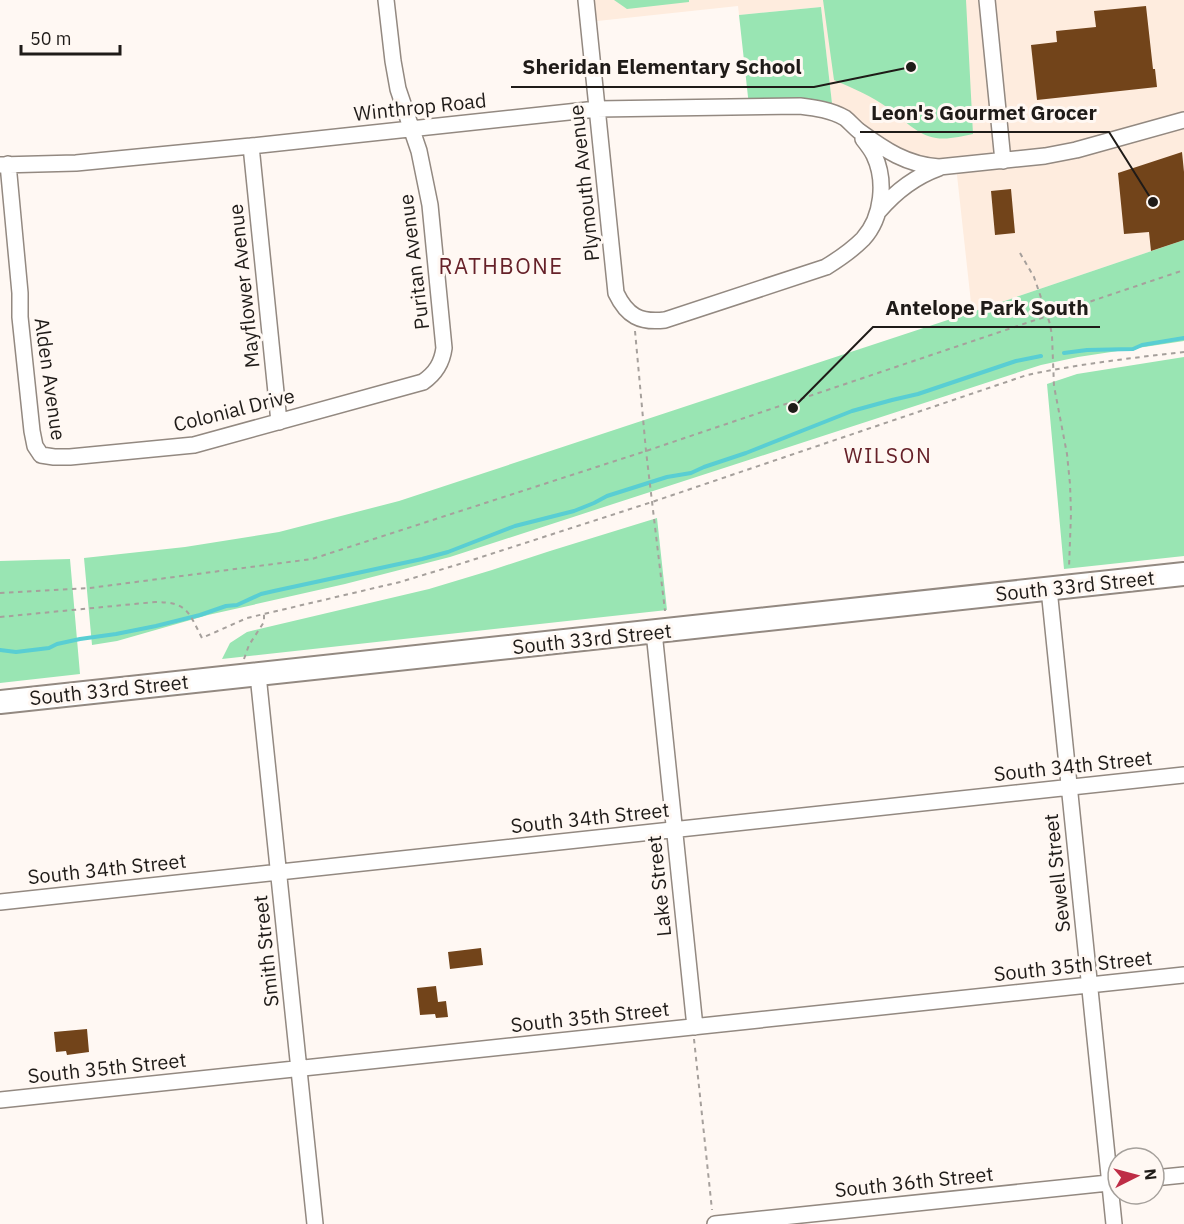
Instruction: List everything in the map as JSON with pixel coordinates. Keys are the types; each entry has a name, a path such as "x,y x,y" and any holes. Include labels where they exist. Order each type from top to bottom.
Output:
{"main road":[{"name":"South 33rd Street","path":"0,702 1184,574"}],"street":[{"name":"Puritan Avenue","path":"386,0 398,89 419,151 430,205 444,348 440,365 431,376"},
{"name":"Plymouth Avenue","path":"586,0 616,292 621,304 636,317"},
{"path":"987,0 1003,161"},
{"name":"Winthrop Road","path":"4,164 76,163 597,109 800,106 833,112 847,119 883,148 913,163 939,167 1045,156 1090,148 1184,120"},
{"path":"636,317 653,322 665,320 826,267 842,258 864,238 873,225 881,196 880,174 874,154 857,129"},
{"name":"Mayflower Avenue","path":"251,146 279,422"},
{"name":"Alden Avenue","path":"4,164 20,292 20,317 32,431 34,446 41,455"},
{"path":"877,213 902,187 939,167"},
{"name":"Colonial Drive","path":"41,455 70,457 194,445 416,384 431,376"},
{"name":"Sewell Street","path":"1054,589 1069,788 1089,985 1109,1146"},
{"name":"Lake Street","path":"660,631 674,830 694,1027"},
{"name":"Smith Street","path":"251,675 279,872 315,1224"},
{"name":"South 34th Street","path":"0,902 1184,775"},
{"name":"South 35th Street","path":"0,1100 1184,975"},
{"path":"1166,1177 1184,1175"},
{"name":"South 36th Street","path":"713,1218 1106,1183"},
{"name":"Sewell Street","path":"1114,1206 1114,1224"}],"path":[{"path":"1020,253 1034,277 1052,336 1054,386 1067,454 1071,513 1069,570 1057,572 1054,589"},
{"path":"0,593 90,588 312,559 646,451 1184,270"},
{"path":"636,317 646,451 651,486 660,631"},
{"path":"0,617 168,602 179,604 187,610 202,638 247,618 400,582 652,502 1027,375 1114,360 1184,352"},
{"path":"251,675 244,658 249,645 264,622 264,613"},
{"path":"694,1027 713,1218"}],"shaded area":[{"path":"586,0 1184,0 1184,240 972,312 956,166 925,166 833,112 821,7 739,15 738,6 588,22"}],"green space":[{"path":"614,0 689,0 689,2 627,9"},
{"path":"823,0 966,0 973,134 955,138 929,136 916,130 894,112 862,92 834,80"},
{"path":"821,7 833,112 749,106 739,15"},
{"path":"1184,240 1184,341 1041,365 450,557 208,615 117,641 92,645 84,558 185,547 279,532 399,501"},
{"path":"1184,357 1184,556 1064,569 1047,384 1077,374"},
{"path":"657,518 667,610 222,659 230,643 247,632 429,589"},
{"path":"70,559 80,674 0,683 0,561"}],"building":[{"path":"1146,6 1157,87 1037,100 1031,45 1057,42 1056,31 1096,27 1094,11"},
{"path":"1182,152 1184,240 1151,251 1149,232 1124,234 1118,173"},
{"path":"1011,189 1015,233 995,235 991,191"},
{"path":"481,948 483,965 450,969 448,952"},
{"path":"436,986 438,1002 446,1001 448,1017 436,1018 435,1014 420,1015 417,988"},
{"path":"87,1029 89,1052 67,1055 66,1051 56,1052 54,1032"}],"waterway":[{"path":"1064,353 1133,349 1142,345 1184,338"},
{"path":"0,650 16,652 49,648 80,639 156,626 237,605 261,594 448,552 515,526 574,511 607,496 667,477 691,473 852,411 918,394 1016,361 1041,356"}],"place":[{"name":"Sheridan Elementary School","path":"911,67"},
{"name":"Leon's Gourmet Grocer","path":"1153,202"},
{"name":"Antelope Park South","path":"793,408"}],"district":[{"name":"RATHBONE","path":"501,266"},
{"name":"WILSON","path":"888,456"}]}
